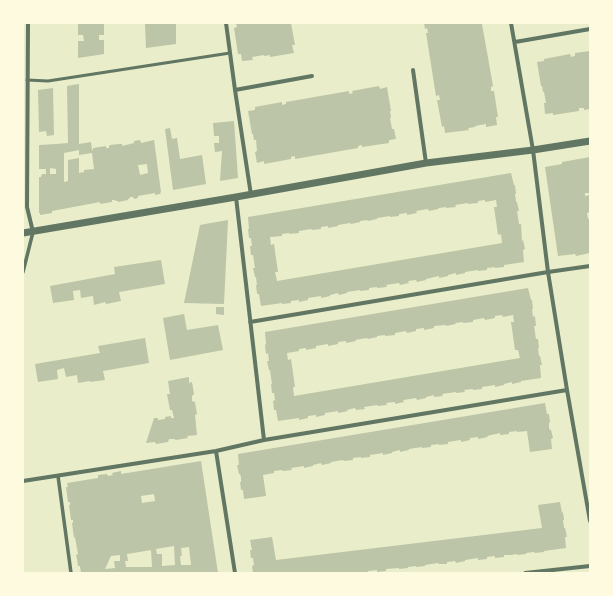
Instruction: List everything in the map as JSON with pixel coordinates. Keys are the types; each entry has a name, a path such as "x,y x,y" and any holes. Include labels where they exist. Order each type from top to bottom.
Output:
{"street":[{"path":"23,272 32,232 27,207 25,81 28,23"},
{"path":"226,23 251,195"},
{"path":"511,23 533,150 548,272 590,521"},
{"path":"515,42 590,29"},
{"path":"413,70 426,163"},
{"path":"235,90 312,76"},
{"path":"23,233 251,195 426,163 533,150 590,141"},
{"path":"236,197 264,440"},
{"path":"250,322 590,266"},
{"path":"23,481 216,451 264,440 567,390"},
{"path":"216,451 236,573"},
{"path":"58,476 71,573"},
{"path":"524,573 590,566"}],"lane":[{"path":"25,81 48,81 230,53"}],"building":[{"path":"78,23 104,23 104,35 99,35 99,40 104,40 104,54 78,58 78,41 84,41 83,35 78,35"},
{"path":"176,23 176,44 146,48 145,24"},
{"path":"236,23 291,23 295,45 292,45 294,53 270,57 270,55 264,55 252,57 253,60 242,61 241,54 238,54 234,28 237,27"},
{"path":"424,23 482,24 493,86 491,87 491,91 494,91 498,117 496,117 497,125 486,127 486,124 468,128 469,130 445,133 444,126 442,127 437,100 440,100 439,95 436,96 426,33 428,33 427,28 425,29"},
{"path":"590,51 590,109 584,110 584,108 579,108 579,111 553,115 553,113 545,114 544,103 546,103 541,86 537,62 544,61 544,59 570,54 571,57 575,56 575,53"},
{"path":"79,84 79,144 91,142 93,150 93,148 106,146 106,148 109,148 110,145 122,144 122,146 140,140 141,143 154,140 161,194 155,195 155,193 138,196 138,198 134,199 133,197 130,197 128,200 118,202 112,200 112,202 100,204 100,202 52,211 52,213 40,215 39,177 41,177 42,174 46,174 46,169 39,169 39,145 68,143 67,86","holes":["79,150 79,155 92,153 94,169 84,170 84,172 79,173 79,158 68,160 68,181 64,182 64,153","147,164 148,173 140,175 138,165","50,168 56,169 56,174 50,174"]},
{"path":"379,86 380,89 387,87 391,111 390,118 396,139 389,140 389,143 362,147 362,145 358,146 358,148 295,159 295,156 291,157 291,159 264,164 264,161 257,163 255,152 257,151 256,140 254,140 252,134 248,111 255,110 255,107 282,102 282,105 286,104 286,102 349,91 349,94 353,93 352,91"},
{"path":"53,88 54,135 47,136 46,131 39,132 38,90"},
{"path":"234,121 238,178 220,181 222,151 215,152 214,143 219,143 219,136 214,136 213,123"},
{"path":"170,128 172,139 177,138 180,159 202,155 206,184 173,190 165,129"},
{"path":"590,157 590,193 585,193 585,196 590,195 590,212 587,213 588,219 590,218 590,253 576,256 575,254 558,256 545,167"},
{"path":"511,173 515,185 516,202 519,211 517,211 519,224 521,224 522,241 523,240 525,249 523,250 524,262 504,265 504,267 487,268 487,270 465,272 456,275 456,273 439,278 439,276 417,282 416,280 408,281 409,283 400,285 399,283 386,285 387,287 369,288 369,290 347,292 339,295 338,293 321,298 321,296 308,298 308,300 299,302 299,300 291,301 291,303 261,306 259,294 257,294 256,277 253,268 255,268 253,255 251,255 250,246 252,246 251,238 249,238 248,217","holes":["485,200 485,202 496,200 497,207 494,207 498,235 501,234 502,243 277,281 275,272 278,272 274,244 271,245 270,237 282,236 282,234 289,233 299,233 299,231 311,229 321,229 321,227 328,226 328,228 377,218 399,216 399,214 407,213 407,215 417,213 416,211 428,209 429,211 439,208 456,207 455,205 478,203 478,201"]},
{"path":"228,220 224,304 184,303 200,225"},
{"path":"161,260 165,284 119,292 121,301 106,304 105,302 94,305 93,296 81,298 80,290 73,291 74,300 53,303 50,286 115,274 114,267"},
{"path":"528,288 532,300 533,317 535,316 536,326 534,326 536,339 538,339 539,356 542,365 540,365 541,378 512,384 512,382 495,387 495,385 482,387 482,389 464,390 465,392 442,394 443,396 434,397 434,395 417,400 416,398 403,400 404,402 395,404 395,402 386,403 387,405 364,407 365,409 356,410 355,408 338,413 338,411 325,413 325,415 316,417 316,415 308,416 308,418 299,420 299,418 278,421 276,410 274,410 273,401 275,400 274,393 272,393 270,370 267,361 269,361 268,353 266,354 265,332","holes":["502,315 503,317 513,315 514,322 511,322 515,350 518,350 520,358 294,396 293,387 295,387 291,359 288,360 287,353 299,351 299,349 306,348 306,350 316,348 316,346 338,344 338,342 346,341 346,343 377,336 395,335 395,333 406,331 407,333 416,331 416,329 424,328 424,330 434,328 434,326 446,326 456,324 455,323 473,322 473,320 484,318 485,320"]},
{"path":"216,307 224,307 224,315 216,314"},
{"path":"184,314 187,330 218,325 223,350 170,360 163,318"},
{"path":"145,338 149,363 103,371 105,380 78,383 77,375 66,377 64,368 57,370 58,379 38,382 35,364 100,353 98,346"},
{"path":"189,377 189,383 192,382 194,394 192,396 192,401 195,402 197,414 195,415 197,435 187,436 188,438 176,440 169,439 168,442 156,444 155,442 146,443 154,418 158,418 158,420 171,416 171,418 174,418 172,410 170,410 167,394 170,394 168,381"},
{"path":"545,403 547,414 549,414 549,428 553,438 551,439 552,449 530,452 527,431 509,432 509,434 500,435 500,433 478,439 478,437 470,438 470,440 461,442 461,440 448,442 448,444 431,445 431,447 409,449 400,452 400,450 383,455 383,453 370,455 370,457 353,458 353,460 343,460 322,465 321,463 304,468 304,466 291,468 292,470 274,471 274,473 263,475 266,496 244,499 243,490 241,490 241,477 237,465 239,465 238,454"},
{"path":"201,461 218,573 81,573 76,555 78,554 75,537 74,538 73,520 71,520 70,502 68,502 66,487 68,487 67,483 98,478 98,475 113,475 112,473 121,471 121,474","holes":["154,494 155,501 142,503 141,496","174,546 175,565 162,566 162,554 157,554 156,549","189,547 191,565 181,565 181,548","151,550 152,567 126,567 125,561 128,561 127,554","120,555 120,561 114,561 115,568 105,569 111,556"]},
{"path":"560,502 567,537 565,537 566,548 544,552 504,555 504,557 487,557 487,559 478,560 478,558 456,563 455,561 447,562 447,564 438,563 408,568 386,569 386,571 377,572 377,570 368,571 369,573 253,573 252,566 254,565 253,558 251,558 250,550 252,550 250,540 272,537 276,560 542,528 538,505"}]}
